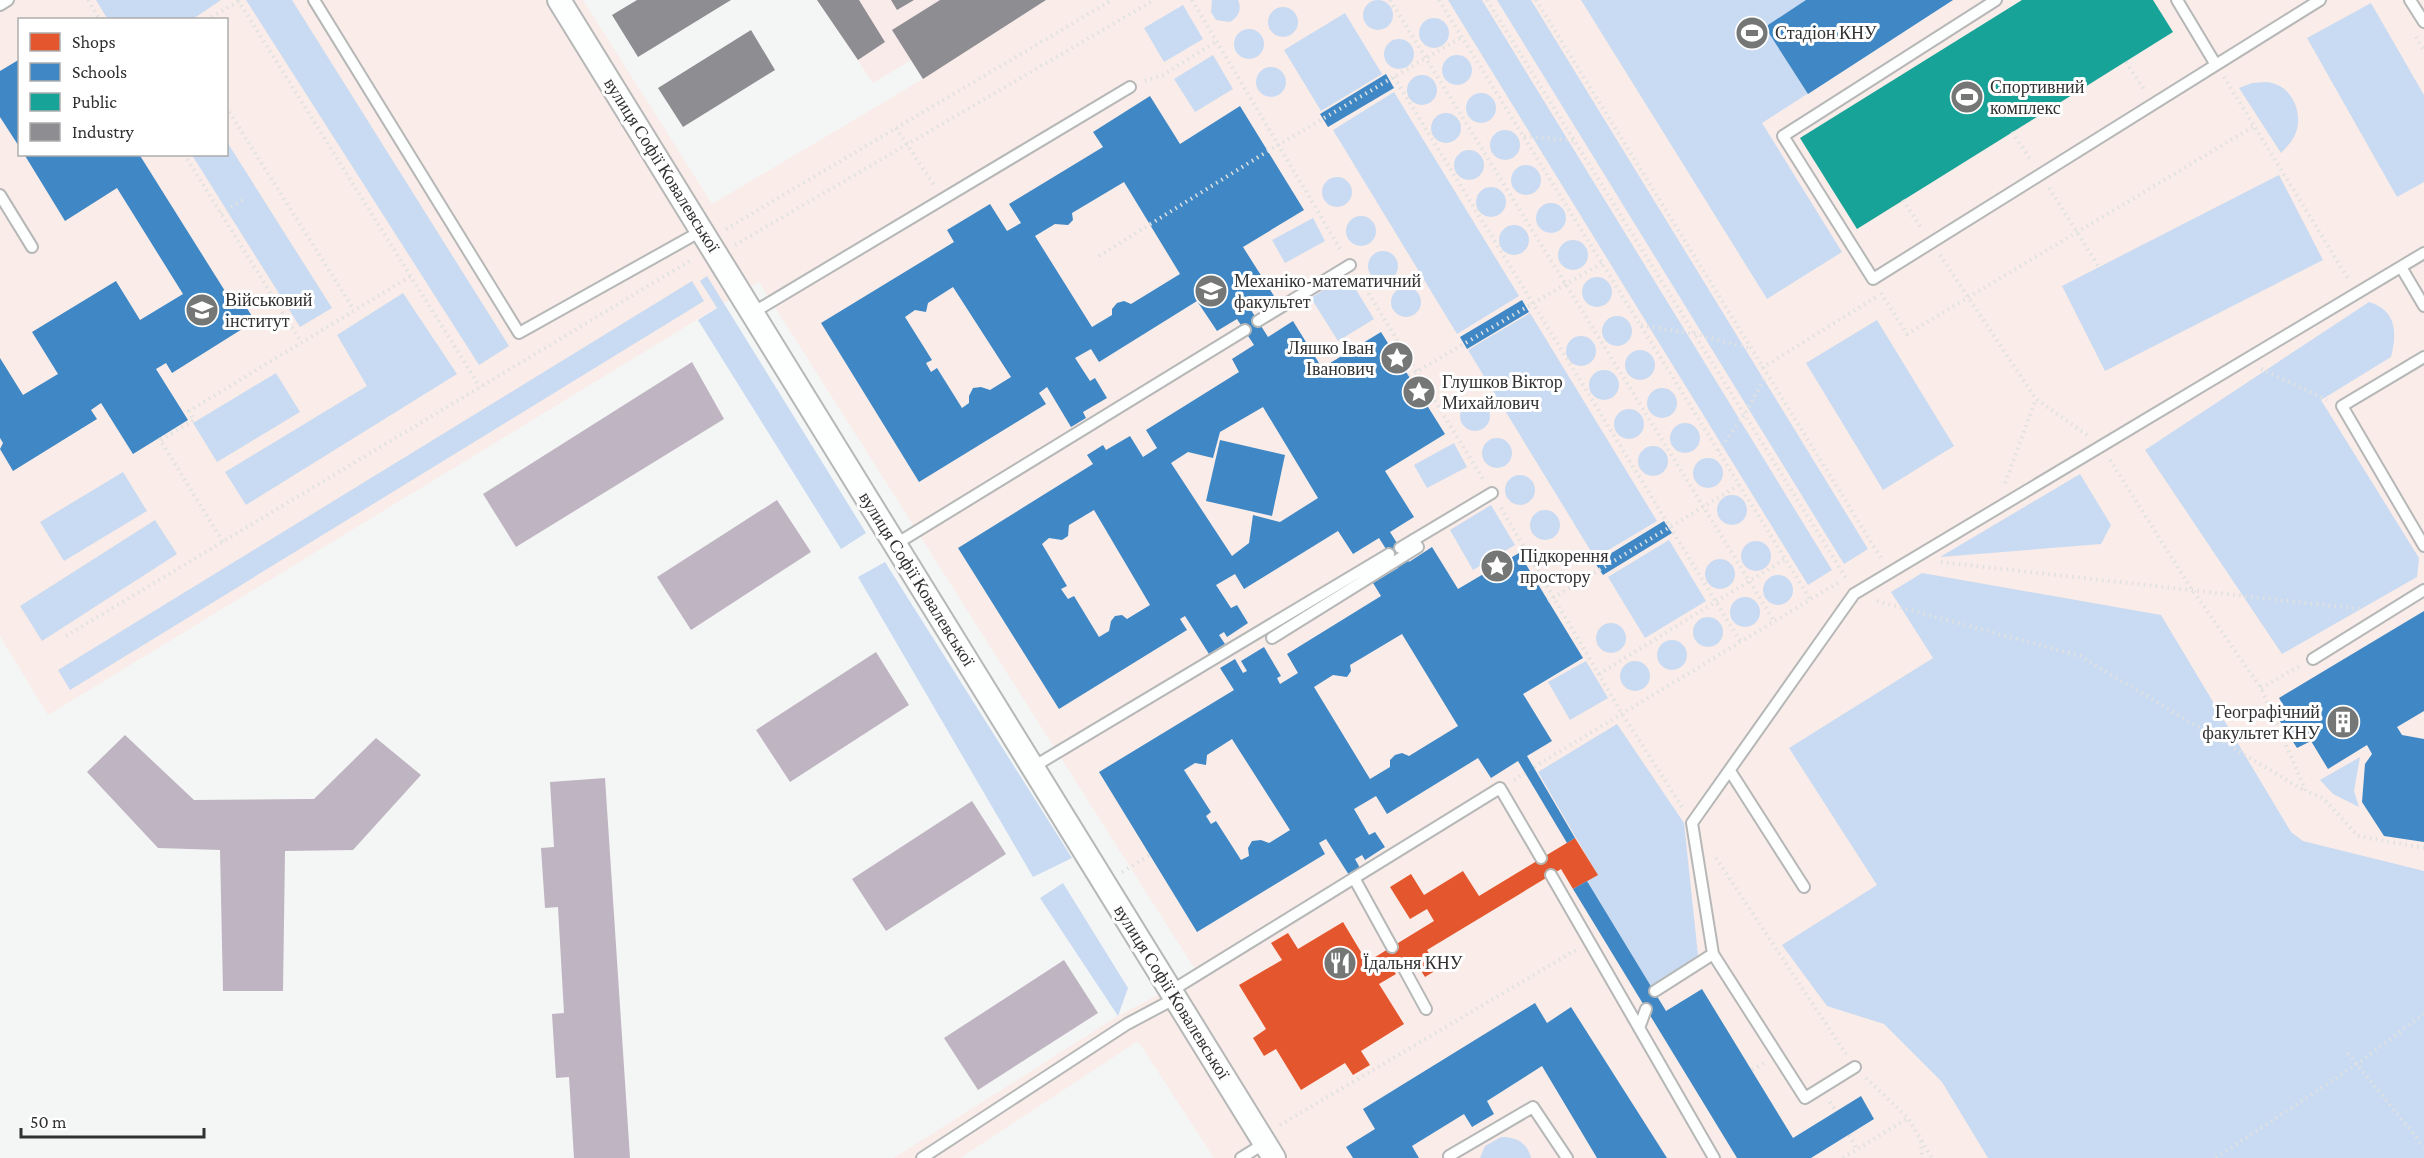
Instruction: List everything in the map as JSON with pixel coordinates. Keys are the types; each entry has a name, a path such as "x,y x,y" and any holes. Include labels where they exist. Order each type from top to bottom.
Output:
{"street":[{"name":"вулиця Софії Ковалевської","path":"559,0 717,240 754,312 1270,1150"}],"lane":[{"path":"0,5 8,0"},
{"path":"314,0 519,333 717,240"},
{"path":"1996,0 1783,136 1873,279 2313,2"},
{"path":"2177,0 2216,65"},
{"path":"2410,0 2424,22"},
{"path":"754,312 1130,87"},
{"path":"0,195 32,248"},
{"path":"1855,1067 1805,1098 1713,954 1692,823 1854,594 2424,253"},
{"path":"1258,321 1350,265"},
{"path":"2401,267 2424,306"},
{"path":"896,544 1245,330"},
{"path":"2424,357 2342,406 2424,546"},
{"path":"1400,548 1492,493"},
{"path":"1272,638 1418,548 1413,540"},
{"path":"1033,767 1389,554"},
{"path":"2313,659 2424,590"},
{"path":"1730,771 1804,887"},
{"path":"922,1158 1354,878 1500,788 1541,858"},
{"path":"1551,875 1714,1158"},
{"path":"1354,878 1392,947"},
{"path":"1655,992 1713,954"},
{"path":"1402,964 1426,1009"},
{"path":"1639,1028 1646,1009"},
{"path":"1450,1158 1449,1156 1533,1107 1567,1158"},
{"path":"1241,1158 1270,1150"}],"path":[{"path":"88,0 99,18"},
{"path":"209,18 239,0 480,387"},
{"path":"66,636 480,387 896,128 1112,0"},
{"path":"717,240 907,145 1154,0"},
{"path":"1192,0 1350,265 1492,493 1621,712 1692,823 1855,1067 1908,1118 1932,1158"},
{"path":"1390,0 1774,621"},
{"path":"1439,0 1810,599"},
{"path":"1487,0 1846,578"},
{"path":"1536,0 1890,573"},
{"path":"1099,256 1279,145 1462,37"},
{"path":"1130,87 1162,75 1217,41"},
{"path":"2126,62 2153,103"},
{"path":"2216,65 2256,125 2357,294"},
{"path":"1394,77 1740,641"},
{"path":"228,110 354,310"},
{"path":"1873,279 1907,334 2256,125"},
{"path":"896,128 943,198"},
{"path":"2013,132 2099,267"},
{"path":"1523,136 1575,141"},
{"path":"185,156 301,342"},
{"path":"221,214 246,198"},
{"path":"1903,200 2036,399 2101,445 2191,588 2261,688 2306,791"},
{"path":"1409,376 1602,263"},
{"path":"223,542 160,439 194,420 189,411 411,276"},
{"path":"1762,368 1881,293"},
{"path":"1640,325 1695,334 1750,348"},
{"path":"2243,362 2342,406"},
{"path":"1718,451 1745,414 1766,374"},
{"path":"1994,511 2036,399"},
{"path":"1548,600 1739,485"},
{"path":"1872,562 1880,557"},
{"path":"1599,674 1785,559"},
{"path":"1914,559 2191,588 2388,612"},
{"path":"1534,767 1621,712 1855,573"},
{"path":"1854,594 2080,656 2306,791 2323,798 2358,836 2424,848"},
{"path":"2261,688 2313,659"},
{"path":"1120,873 1150,855"},
{"path":"1288,1120 1589,942"},
{"path":"2216,1158 2357,1064 2424,1014"},
{"path":"2348,1053 2424,1147"},
{"path":"1843,1158 1908,1118"},
{"path":"1849,1135 1857,1149"},
{"path":"1921,1139 1922,1158"}],"shaded area":[{"path":"0,0 583,0 712,204 923,79 1046,0 2424,0 2424,1158 1214,1158 1138,1041 960,1158 894,1158 1118,1016 1198,974 759,282 48,715 0,636"},
{"path":"96,0 221,0 194,18 107,18"},
{"path":"246,0 292,0 509,346 479,365"},
{"path":"817,0 1046,0 923,79 911,60 873,83"},
{"path":"1212,0 1238,0 1240,10 1238,15 1230,22 1216,20 1211,12"},
{"path":"1378,0 1389,4 1393,15 1389,26 1378,30 1367,26 1363,15 1367,4"},
{"path":"1448,0 1482,0 1832,570 1808,585"},
{"path":"1497,0 1531,0 1868,549 1844,564"},
{"path":"1581,0 1953,0 1762,123 1842,252 1767,299"},
{"path":"2371,3 2424,95 2424,182 2397,197 2307,38"},
{"path":"1183,5 1203,39 1164,62 1144,28"},
{"path":"1283,7 1294,11 1298,22 1294,33 1283,37 1272,33 1268,22 1272,11"},
{"path":"1345,13 1382,74 1321,111 1284,50"},
{"path":"1434,18 1445,22 1449,33 1445,44 1434,48 1423,44 1419,33 1423,22"},
{"path":"1249,29 1260,33 1264,44 1260,55 1249,59 1238,55 1234,44 1238,33"},
{"path":"1399,39 1410,43 1414,54 1410,65 1399,69 1388,65 1384,54 1388,43"},
{"path":"1213,55 1233,89 1195,112 1174,79"},
{"path":"1457,55 1468,59 1472,70 1468,81 1457,85 1446,81 1442,70 1446,59"},
{"path":"1271,67 1282,71 1286,82 1282,93 1271,97 1260,93 1256,82 1260,71"},
{"path":"1422,75 1433,79 1437,90 1433,101 1422,105 1411,101 1407,90 1411,79"},
{"path":"2267,82 2279,85 2294,101 2298,115 2297,129 2291,142 2281,153 2239,88 2252,83"},
{"path":"1394,92 1519,296 1457,334 1333,130"},
{"path":"1481,93 1492,97 1496,108 1492,119 1481,123 1470,119 1466,108 1470,97"},
{"path":"1446,113 1457,117 1461,128 1457,139 1446,143 1435,139 1431,128 1435,117"},
{"path":"1505,130 1516,134 1520,145 1516,156 1505,160 1494,156 1490,145 1494,134"},
{"path":"228,144 332,308 300,327 193,156 228,156"},
{"path":"1469,150 1480,154 1484,165 1480,176 1469,180 1458,176 1454,165 1458,154"},
{"path":"1526,165 1537,169 1541,180 1537,191 1526,195 1515,191 1511,180 1515,169"},
{"path":"2279,175 2323,260 2105,371 2062,286"},
{"path":"1337,177 1348,181 1352,192 1348,203 1337,207 1326,203 1322,192 1326,181"},
{"path":"1491,187 1502,191 1506,202 1502,213 1491,217 1480,213 1476,202 1480,191"},
{"path":"1551,203 1562,207 1566,218 1562,229 1551,233 1540,229 1536,218 1540,207"},
{"path":"1361,216 1372,220 1376,231 1372,242 1361,246 1350,242 1346,231 1350,220"},
{"path":"1313,218 1325,241 1285,263 1272,240"},
{"path":"1514,225 1525,229 1529,240 1525,251 1514,255 1503,251 1499,240 1503,229"},
{"path":"1573,240 1584,244 1588,255 1584,266 1573,270 1562,266 1558,255 1562,244"},
{"path":"1383,251 1394,255 1398,266 1394,277 1383,281 1372,277 1368,266 1372,255"},
{"path":"1347,275 1374,319 1338,341 1311,298"},
{"path":"707,276 866,533 841,549 698,320 717,308 700,281"},
{"path":"1597,277 1608,281 1612,292 1608,303 1597,307 1586,303 1582,292 1586,281"},
{"path":"692,281 704,301 70,690 58,670"},
{"path":"1406,287 1417,291 1421,302 1417,313 1406,317 1395,313 1391,302 1395,291"},
{"path":"403,293 457,374 246,505 225,472 367,386 337,335"},
{"path":"2369,302 2385,311 2393,324 2394,339 2391,357 2321,400 2419,558 2417,577 2282,654 2145,450"},
{"path":"1530,313 1657,521 1595,558 1468,350"},
{"path":"1617,316 1628,320 1632,331 1628,342 1617,346 1606,342 1602,331 1606,320"},
{"path":"1877,320 1954,446 1883,490 1806,363"},
{"path":"1581,336 1592,340 1596,351 1592,362 1581,366 1570,362 1566,351 1570,340"},
{"path":"1640,350 1651,354 1655,365 1651,376 1640,380 1629,376 1625,365 1629,354"},
{"path":"1604,370 1615,374 1619,385 1615,396 1604,400 1593,396 1589,385 1593,374"},
{"path":"276,373 300,412 217,462 193,423"},
{"path":"1662,388 1673,392 1677,403 1673,414 1662,418 1651,414 1647,403 1651,392"},
{"path":"1475,401 1486,405 1490,416 1486,427 1475,431 1464,427 1460,416 1464,405"},
{"path":"1629,409 1640,413 1644,424 1640,435 1629,439 1618,435 1614,424 1618,413"},
{"path":"1685,423 1696,427 1700,438 1696,449 1685,453 1674,449 1670,438 1674,427"},
{"path":"1497,438 1508,442 1512,453 1508,464 1497,468 1486,464 1482,453 1486,442"},
{"path":"1454,443 1467,467 1427,488 1414,465"},
{"path":"1653,446 1664,450 1668,461 1664,472 1653,476 1642,472 1638,461 1642,450"},
{"path":"1708,458 1719,462 1723,473 1719,484 1708,488 1697,484 1693,473 1697,462"},
{"path":"123,472 147,511 64,561 40,522"},
{"path":"2080,474 2111,525 2101,544 1940,557"},
{"path":"1520,475 1531,479 1535,490 1531,501 1520,505 1509,501 1505,490 1509,479"},
{"path":"1732,495 1743,499 1747,510 1743,521 1732,525 1721,521 1717,510 1721,499"},
{"path":"1491,505 1515,545 1473,570 1450,530"},
{"path":"1545,510 1556,514 1560,525 1556,536 1545,540 1534,536 1530,525 1534,514"},
{"path":"155,520 177,554 42,641 20,606"},
{"path":"1669,540 1706,601 1645,638 1608,577"},
{"path":"1756,541 1767,545 1771,556 1767,567 1756,571 1745,567 1741,556 1745,545"},
{"path":"1720,559 1731,563 1735,574 1731,585 1720,589 1709,585 1705,574 1709,563"},
{"path":"885,562 1072,858 1033,877 858,577"},
{"path":"1922,573 2161,615 2291,832 2303,841 2424,871 2424,1158 1988,1158 1942,1082 1884,1024 1827,1006 1782,945 1877,885 1789,748 1933,658 1891,592"},
{"path":"1778,575 1789,579 1793,590 1789,601 1778,605 1767,601 1763,590 1767,579"},
{"path":"1745,597 1756,601 1760,612 1756,623 1745,627 1734,623 1730,612 1734,601"},
{"path":"1708,617 1719,621 1723,632 1719,643 1708,647 1697,643 1693,632 1697,621"},
{"path":"1611,623 1622,627 1626,638 1622,649 1611,653 1600,649 1596,638 1600,627"},
{"path":"1672,640 1683,644 1687,655 1683,666 1672,670 1661,666 1657,655 1661,644"},
{"path":"1586,661 1608,698 1570,720 1548,682"},
{"path":"1635,661 1646,665 1650,676 1646,687 1635,691 1624,687 1620,676 1624,665"},
{"path":"1617,724 1684,823 1698,955 1652,988 1587,881 1597,874 1538,772"},
{"path":"2360,757 2354,791 2359,807 2333,794 2320,780"},
{"path":"1063,883 1128,988 1118,1016 1040,898"},
{"path":"1501,1137 1511,1138 1524,1144 1531,1158 1480,1158 1485,1146"}],"building: Shops":[{"name":"Їдальня КНУ","path":"1575,838 1598,875 1573,889 1561,869 1427,950 1438,969 1425,977 1413,958 1393,970 1396,974 1379,984 1404,1024 1361,1051 1370,1065 1353,1075 1345,1063 1301,1090 1276,1049 1264,1056 1253,1038 1266,1029 1239,985 1282,960 1271,943 1288,933 1298,949 1343,922 1367,962 1434,921 1427,909 1410,919 1390,887 1411,874 1424,895 1463,871 1479,896"}],"building: Schools":[{"path":"1806,0 1953,0 1808,94 1765,27"},
{"path":"18,60 18,145 0,117 0,71"},
{"path":"1386,74 1394,88 1328,127 1320,114"},
{"path":"1150,96 1180,144 1240,106 1304,210 1243,247 1274,296 1251,310 1268,337 1293,321 1322,368 1381,332 1445,434 1385,471 1414,517 1390,532 1409,562 1432,547 1458,589 1519,553 1583,658 1523,694 1552,741 1527,756 1575,838 1567,843 1518,761 1491,778 1478,758 1387,814 1376,796 1354,809 1369,835 1375,832 1385,847 1365,860 1362,855 1355,859 1360,868 1349,875 1326,839 1319,843 1325,854 1197,932 1099,772 1234,690 1220,668 1235,659 1243,673 1247,671 1241,661 1264,647 1281,676 1277,678 1280,684 1298,673 1287,654 1381,596 1373,583 1398,568 1379,538 1353,554 1338,531 1244,589 1235,574 1216,585 1231,608 1237,605 1248,623 1227,637 1224,632 1219,635 1225,644 1209,654 1185,616 1180,619 1187,630 1059,709 958,548 1093,464 1087,455 1103,445 1106,450 1130,436 1143,457 1157,448 1146,430 1239,372 1232,359 1254,345 1237,319 1217,331 1197,301 1099,362 1091,349 1075,358 1090,381 1095,378 1107,398 1083,412 1086,418 1071,427 1047,387 1039,393 1046,404 919,482 821,323 954,242 947,230 990,204 1007,231 1021,223 1009,204 1103,147 1093,132","holes":["1124,182 1180,274 1131,304 1124,301 1117,303 1112,309 1112,315 1092,327 1035,236 1055,224 1068,225 1073,220 1072,213","953,287 1011,377 990,390 981,387 973,388 969,396 969,403 962,408 937,368 931,372 926,363 932,360 905,317 915,310 926,312 928,303","1263,407 1318,498 1280,522 1253,515 1249,543 1232,556 1171,463 1188,452 1213,458 1220,432","1094,510 1150,605 1127,619 1122,615 1115,616 1111,621 1109,631 1099,637 1074,596 1068,599 1061,589 1067,586 1042,544 1049,538 1062,540 1068,536 1069,525","1402,634 1458,726 1409,756 1402,753 1395,755 1390,760 1390,767 1370,779 1314,687 1333,675 1347,677 1351,671 1350,665","1232,739 1290,830 1269,843 1261,840 1252,841 1248,848 1249,856 1241,860 1216,821 1211,824 1206,816 1211,812 1184,770 1195,763 1206,765 1207,755"]},
{"name":"Військовий інститут","path":"25,156 140,156 230,299 238,294 255,321 172,373 166,363 156,369 188,420 133,454 101,403 91,410 97,419 13,471 0,449 3,443 0,438 0,358 23,395 58,374 32,332 116,281 140,320 183,294 117,188 65,221"},
{"path":"1522,300 1529,312 1467,349 1460,337"},
{"path":"1220,440 1285,455 1272,516 1206,501"},
{"path":"1664,521 1672,533 1603,575 1595,563"},
{"name":"Географічний факультет КНУ","path":"2424,611 2424,711 2397,727 2402,735 2424,739 2424,842 2384,836 2362,802 2365,764 2372,754 2367,745 2328,769 2311,741 2297,748 2278,718 2288,713 2279,698"},
{"path":"1587,881 1666,1011 1702,989 1793,1138 1861,1096 1874,1119 1811,1158 1737,1158 1573,889"},
{"path":"1535,1003 1547,1023 1571,1007 1667,1158 1597,1158 1542,1066 1487,1101 1494,1114 1472,1127 1464,1114 1412,1146 1419,1158 1353,1158 1346,1147 1375,1129 1363,1109"}],"building: Public":[{"name":"Спортивний комплекс","path":"2022,0 2153,0 2173,32 1857,229 1800,138"}],"building: Industry":[{"path":"637,0 731,0 638,57 612,15"},
{"path":"817,0 859,0 885,42 858,60"},
{"path":"891,0 914,0 897,10"},
{"path":"940,0 1046,0 923,79 892,30"},
{"path":"751,30 775,70 683,127 658,88"}],"building: Other":[{"path":"692,362 724,419 516,547 483,494"},
{"path":"777,500 811,552 691,630 657,577"},
{"path":"876,652 909,705 790,782 756,730"},
{"path":"125,735 194,800 314,799 376,738 421,775 353,850 285,851 283,991 223,991 220,850 158,848 87,772"},
{"path":"605,778 630,1158 574,1158 569,1077 556,1078 552,1014 564,1013 558,907 545,908 541,848 554,847 550,782"},
{"path":"972,801 1006,854 886,931 852,879"},
{"path":"1064,960 1098,1013 978,1090 944,1038"}],"place":[{"name":"Стадіон КНУ","path":"1752,33"},
{"name":"Спортивний комплекс","path":"1967,97"},
{"name":"Механіко-математичний факультет","path":"1211,291"},
{"name":"Військовий інститут","path":"202,310"},
{"name":"Ляшко Іван Іванович","path":"1397,358"},
{"name":"Глушков Віктор Михайлович","path":"1419,392"},
{"name":"Підкорення простору","path":"1497,566"},
{"name":"Географічний факультет КНУ","path":"2343,722"},
{"name":"Їдальня КНУ","path":"1340,963"}]}
